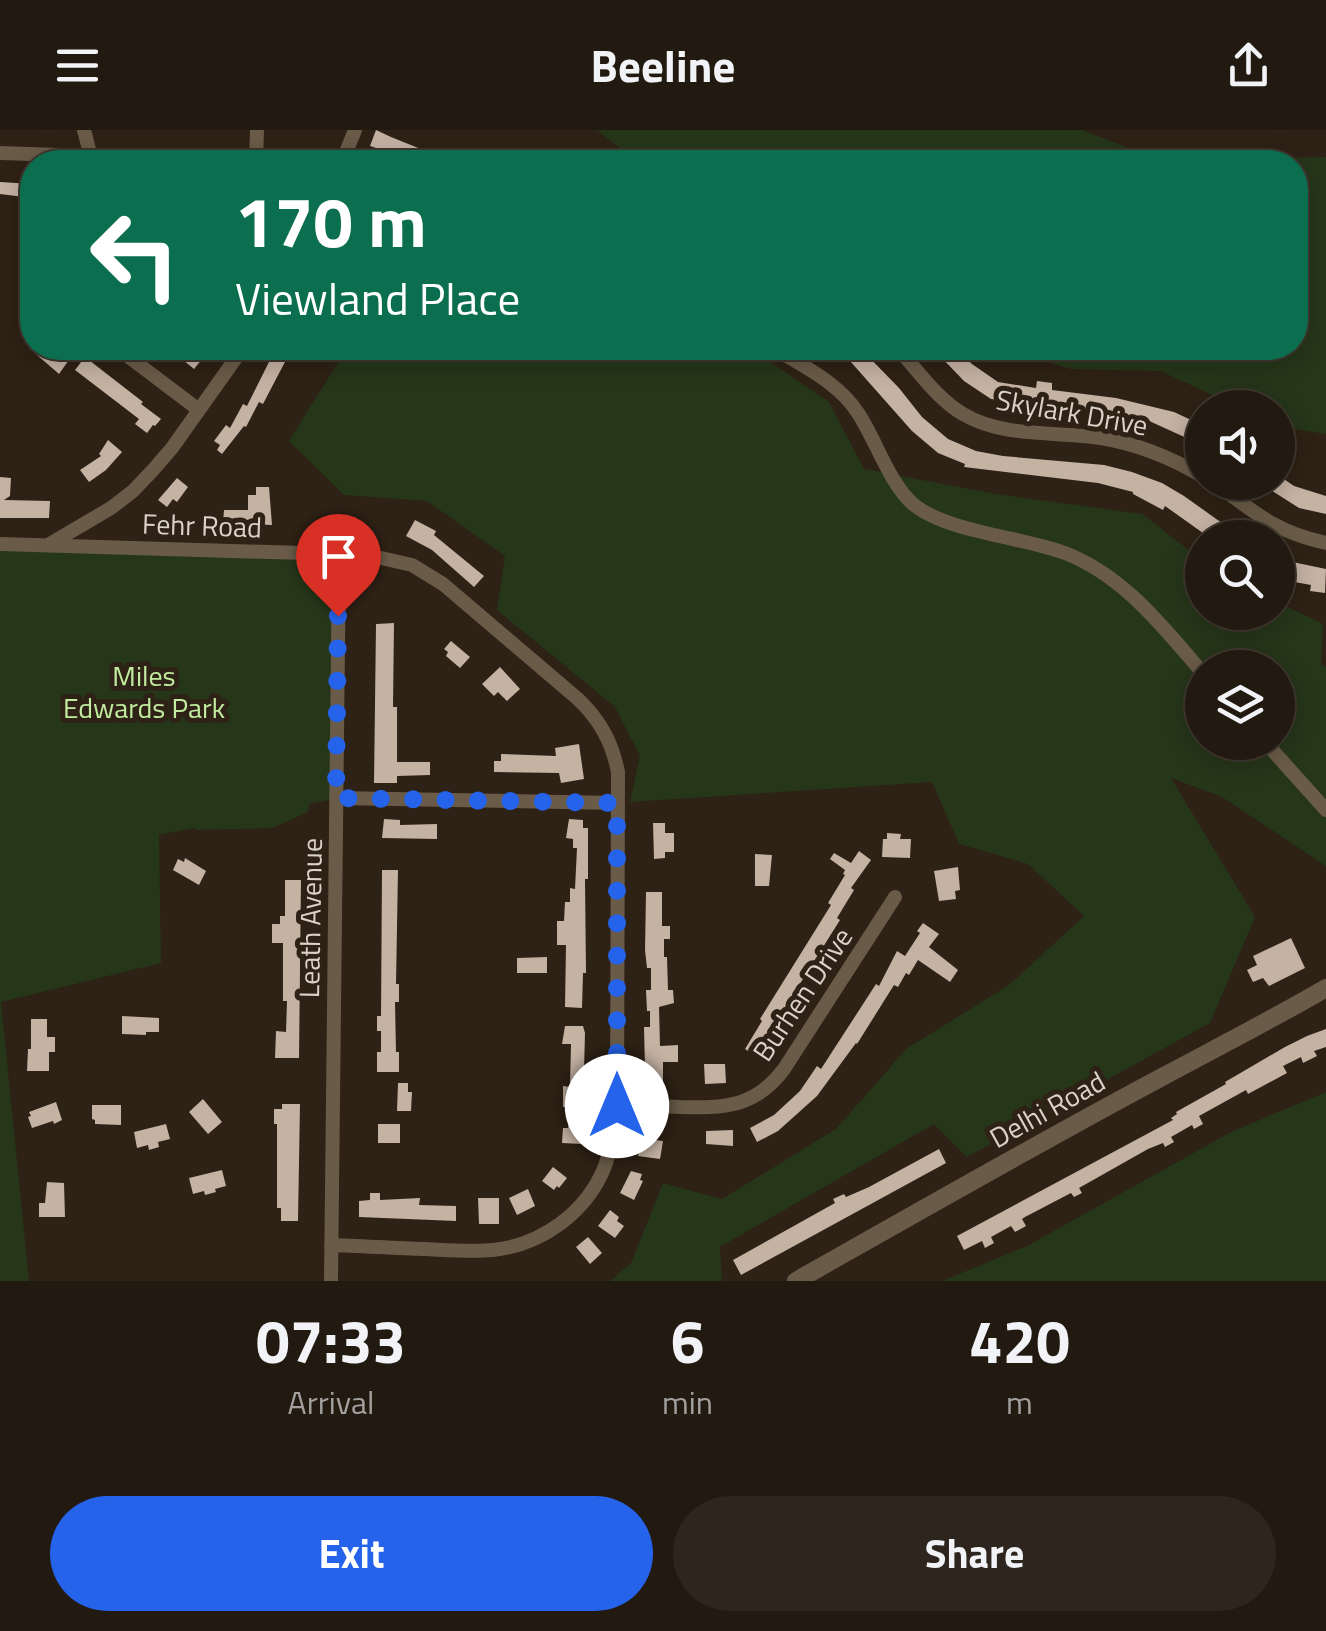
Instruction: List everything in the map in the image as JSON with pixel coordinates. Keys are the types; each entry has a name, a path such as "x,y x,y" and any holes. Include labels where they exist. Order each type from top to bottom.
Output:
{"street":[{"path":"133,360 199,410"},
{"path":"47,545 133,490 172,448 234,360"},
{"path":"792,360 834,387 858,412 913,504 937,518 1046,547 1088,564 1131,594 1185,653"},
{"name":"Skylark Drive","path":"908,360 939,396 982,423 1126,443 1185,467"},
{"path":"1238,500 1285,532 1326,542"},
{"name":"Fehr Road","path":"0,544 368,555 412,565 443,584 544,670 590,711 609,739 618,772 617,1106 611,1147 596,1184 572,1214 554,1228 514,1246 481,1251 332,1245"},
{"name":"Leath Avenue","path":"331,1281 340,555"},
{"path":"1281,760 1326,810"},
{"path":"336,798 617,803"},
{"name":"Burhen Drive","path":"617,1106 719,1108 746,1101 765,1090 784,1070 896,896"},
{"name":"Delhi Road","path":"796,1281 1326,988"}],"green space":[{"path":"597,130 1082,130 1134,150 622,150"},
{"path":"1308,157 1326,157 1326,434 1295,429 1295,390 1202,390 1160,371 1070,369 1043,360 1308,360"},
{"path":"340,360 768,360 829,402 864,469 996,494 1142,514 1185,547 1185,630 1295,630 1295,610 1323,624 1326,866 1222,797 1171,778 1255,917 1210,1023 967,1157 934,1124 720,1247 722,1281 610,1281 631,1263 663,1183 722,1199 836,1129 906,1049 1009,985 1084,916 1028,864 959,844 932,782 630,802 640,756 615,707 497,610 505,556 427,501 344,495 289,441"},
{"name":"Miles Edwards Park","path":"0,544 339,555 336,798 309,804 308,812 273,828 194,828 159,835 161,963 1,1002 29,1281 0,1281"},
{"path":"1326,1092 1326,1281 942,1281 1027,1246 1231,1132"}],"building":[{"path":"376,130 424,150 375,150 370,146"},
{"path":"0,182 20,183 20,196 0,194"},
{"path":"43,360 69,360 59,374"},
{"path":"83,360 89,360 161,419 147,433 135,424 139,419 75,370"},
{"path":"183,360 201,360 194,369"},
{"path":"270,360 285,362 263,404 259,402 246,427 222,454 217,450 220,445 214,441 226,425 230,428 243,404 247,406"},
{"path":"851,360 872,360 922,417 948,439 976,451 1003,456 1104,465 1132,472 1162,483 1218,520 1185,520 1133,492 1098,483 964,467 965,464 938,453 912,431"},
{"path":"944,360 968,360 998,382 1036,388 1037,381 1052,383 1052,390 1116,398 1174,412 1185,417 1185,437 1147,420 991,399 964,381"},
{"path":"108,440 122,452 89,482 80,470 101,456"},
{"path":"0,477 11,478 10,496 4,500 50,501 49,518 0,518"},
{"path":"177,478 188,487 177,502 173,499 167,507 158,500"},
{"path":"1295,486 1326,496 1326,514 1299,508 1286,500 1295,500"},
{"path":"256,487 269,487 272,525 223,523 224,510 248,510 248,495 256,495"},
{"path":"415,520 436,531 434,535 484,576 474,587 432,550 406,536"},
{"path":"1295,563 1326,569 1325,593 1310,591 1311,585 1295,582"},
{"path":"394,623 397,762 430,762 430,775 397,776 397,783 374,783 376,624"},
{"path":"451,641 470,657 460,668 446,656 448,652 444,649"},
{"path":"500,667 520,689 507,701 498,692 494,696 482,684"},
{"path":"579,744 584,779 561,783 559,773 494,772 494,761 501,761 501,754 556,756 555,748"},
{"path":"384,819 400,820 400,825 437,824 437,839 382,838"},
{"path":"569,819 583,820 583,828 588,828 582,1008 565,1007 566,945 557,945 557,921 564,921 565,902 570,902 570,888 575,889 577,848 573,848 573,839 566,838"},
{"path":"653,823 665,823 665,833 674,833 674,852 665,852 665,858 654,859"},
{"path":"887,833 911,839 910,858 882,857"},
{"path":"859,851 871,860 851,888 854,890 837,918 840,920 769,1033 773,1035 759,1058 745,1049 845,875 845,870 830,859 834,853 851,863"},
{"path":"755,854 772,855 769,886 755,886"},
{"path":"185,858 206,871 199,885 173,870 178,859 184,862"},
{"path":"958,867 960,890 955,891 956,899 939,901 934,871"},
{"path":"382,870 398,870 399,1002 395,1002 399,1072 377,1072 377,1052 381,1052 377,1016 381,1016"},
{"path":"285,880 301,880 299,1058 275,1058 276,1031 286,1032 287,1001 283,1001 283,943 272,943 272,924 280,924 280,916 285,916"},
{"path":"646,892 662,892 662,926 670,926 670,939 664,939 664,957 668,990 673,990 674,1003 659,1007 660,1046 678,1045 678,1062 663,1062 660,1090 648,1090 645,1069 644,1027 650,1027 646,990 651,990 651,968 647,968 645,950"},
{"path":"923,923 939,934 929,947 958,970 950,982 918,960 898,987 894,985 857,1044 817,1096 778,1131 757,1142 750,1128 774,1115 800,1091 817,1066 821,1069 876,984 879,986 897,951 905,956"},
{"path":"1291,938 1305,968 1269,986 1263,978 1253,982 1247,970 1257,965 1253,956"},
{"path":"547,957 547,973 517,973 517,958"},
{"path":"122,1016 159,1018 159,1032 122,1034"},
{"path":"31,1019 47,1019 47,1037 55,1037 55,1052 49,1052 49,1071 27,1071"},
{"path":"565,1026 583,1026 585,1033 582,1144 562,1143 570,1107 563,1107 563,1086 570,1087 571,1044 562,1044"},
{"path":"1326,1029 1326,1047 1314,1051 1317,1056 1303,1063 1301,1057 1283,1066 1287,1073 1199,1116 1203,1124 1194,1129 1192,1125 1171,1137 1174,1142 1148,1149 1079,1188 1082,1193 1074,1197 1071,1193 1025,1217 1022,1219 1026,1226 1015,1232 1011,1226 991,1237 994,1243 985,1248 982,1241 964,1250 957,1236 1173,1120 1176,1112 1225,1082 1285,1047"},
{"path":"704,1064 725,1064 726,1083 705,1084"},
{"path":"398,1083 408,1083 408,1092 412,1092 411,1111 397,1111"},
{"path":"203,1099 222,1122 208,1134 189,1112"},
{"path":"56,1102 62,1120 32,1128 29,1112"},
{"path":"282,1104 300,1104 298,1221 281,1221 281,1208 277,1208 274,1109 282,1109"},
{"path":"92,1105 121,1105 121,1125 95,1124"},
{"path":"166,1124 170,1139 149,1150 148,1145 137,1148 134,1132"},
{"path":"378,1124 400,1124 400,1143 378,1143"},
{"path":"733,1130 733,1146 706,1144 706,1131"},
{"path":"641,1138 663,1141 660,1159 638,1156"},
{"path":"939,1149 946,1163 741,1275 733,1260 835,1203 833,1199 869,1187"},
{"path":"553,1167 567,1178 554,1190 542,1181"},
{"path":"222,1170 226,1186 205,1195 204,1191 193,1194 189,1178"},
{"path":"631,1171 642,1174 643,1181 634,1200 620,1193"},
{"path":"47,1182 64,1183 65,1217 39,1217 39,1203 45,1203"},
{"path":"528,1189 535,1206 517,1215 509,1198"},
{"path":"370,1193 380,1193 380,1200 420,1198 419,1205 456,1206 456,1221 359,1217 359,1201 370,1200"},
{"path":"478,1198 499,1198 499,1224 479,1224"},
{"path":"610,1210 624,1226 615,1238 598,1226"},
{"path":"588,1237 602,1253 590,1264 576,1247"}],"route":[{"path":"338,616 336,798 617,803 617,1106"}]}
